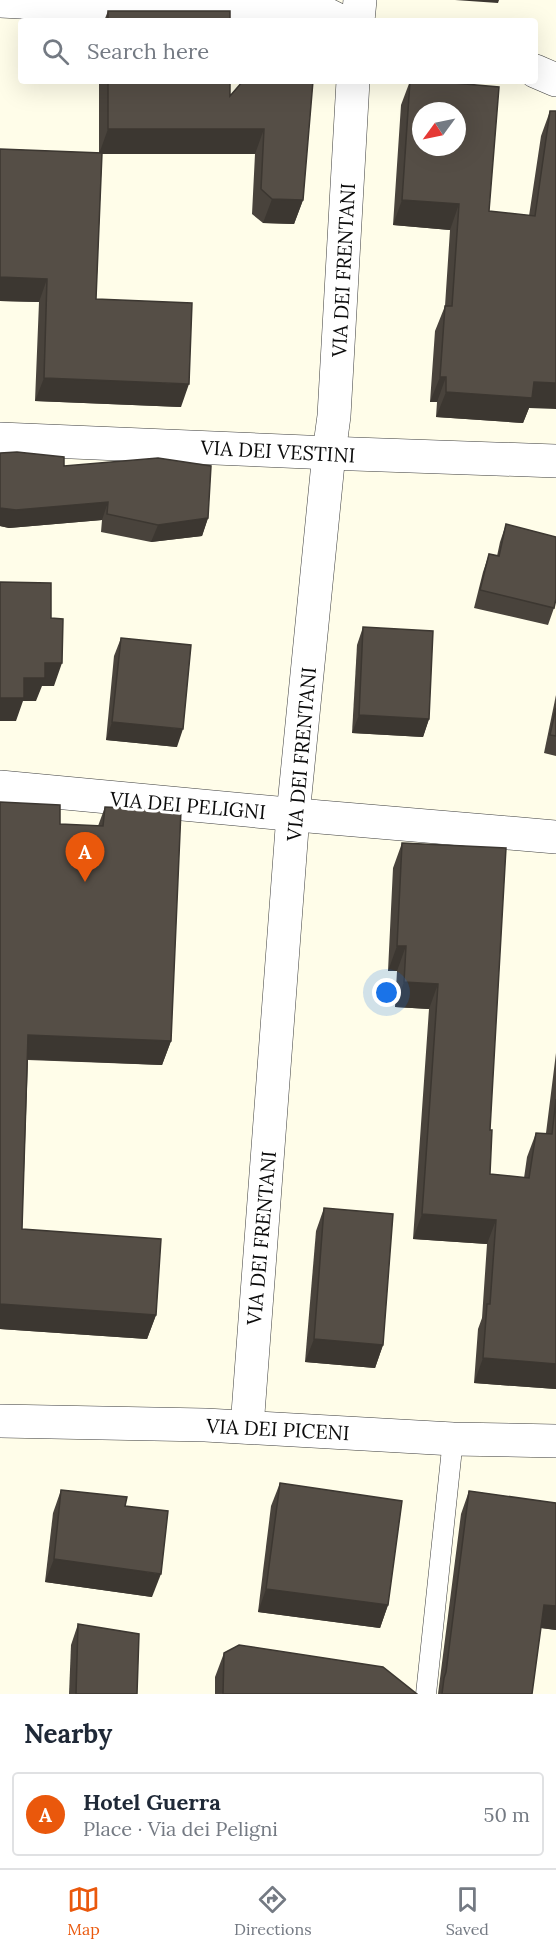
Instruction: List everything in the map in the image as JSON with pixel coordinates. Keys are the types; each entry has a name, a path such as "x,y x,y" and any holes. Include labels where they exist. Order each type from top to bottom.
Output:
{"street":[{"path":"358,18 360,0"},
{"path":"0,1 135,9 326,14 334,18"},
{"path":"538,72 556,80"},
{"name":"VIA DEI FRENTANI","path":"247,1427 294,815 334,416 353,84"},
{"name":"VIA DEI VESTINI","path":"0,439 556,460"},
{"name":"VIA DEI PELIGNI","path":"0,787 556,837"},
{"name":"VIA DEI PICENI","path":"0,1421 247,1427 453,1439 556,1441"}],"lane":[{"path":"426,1694 453,1439"}],"building":[{"path":"108,11 230,11 230,18 108,18"},
{"path":"108,84 230,84 230,96 240,84 313,84 303,200 272,199 261,189 264,129 108,129"},
{"path":"410,84 465,84 499,87 489,211 535,216 550,111 556,111 556,383 534,382 532,398 446,392 446,377 440,377 445,306 452,306 459,204 402,200"},
{"path":"0,149 102,153 96,299 192,303 189,384 44,378 47,279 0,277"},
{"path":"17,452 64,457 64,466 158,458 211,466 208,518 158,525 107,514 108,502 16,510 0,508 0,453"},
{"path":"506,524 556,537 554,608 480,590 489,554 499,556"},
{"path":"0,582 51,583 51,618 63,619 62,663 45,663 45,678 24,678 24,698 0,698"},
{"path":"363,627 433,631 429,719 359,715"},
{"path":"121,638 191,645 183,729 112,722"},
{"path":"556,708 556,736 550,735"},
{"path":"0,802 60,805 60,824 103,826 105,807 181,810 171,1041 28,1035 22,1229 161,1239 156,1315 0,1304"},
{"path":"402,843 506,848 490,1130 492,1130 490,1174 529,1178 536,1133 552,1134 556,1099 556,1364 483,1358 487,1304 490,1304 496,1220 422,1214 438,984 404,982 406,946 397,946"},
{"path":"324,1208 393,1214 383,1345 314,1339"},
{"path":"280,1483 402,1501 388,1605 266,1589"},
{"path":"61,1490 127,1497 125,1506 168,1511 161,1574 54,1559"},
{"path":"469,1491 556,1503 556,1606 544,1605 532,1694 442,1694"},
{"path":"78,1624 139,1634 137,1694 76,1694"},
{"path":"239,1645 383,1667 417,1694 223,1694 224,1653"}],"place":[{"name":"Hotel Guerra","path":"85,882"}]}
